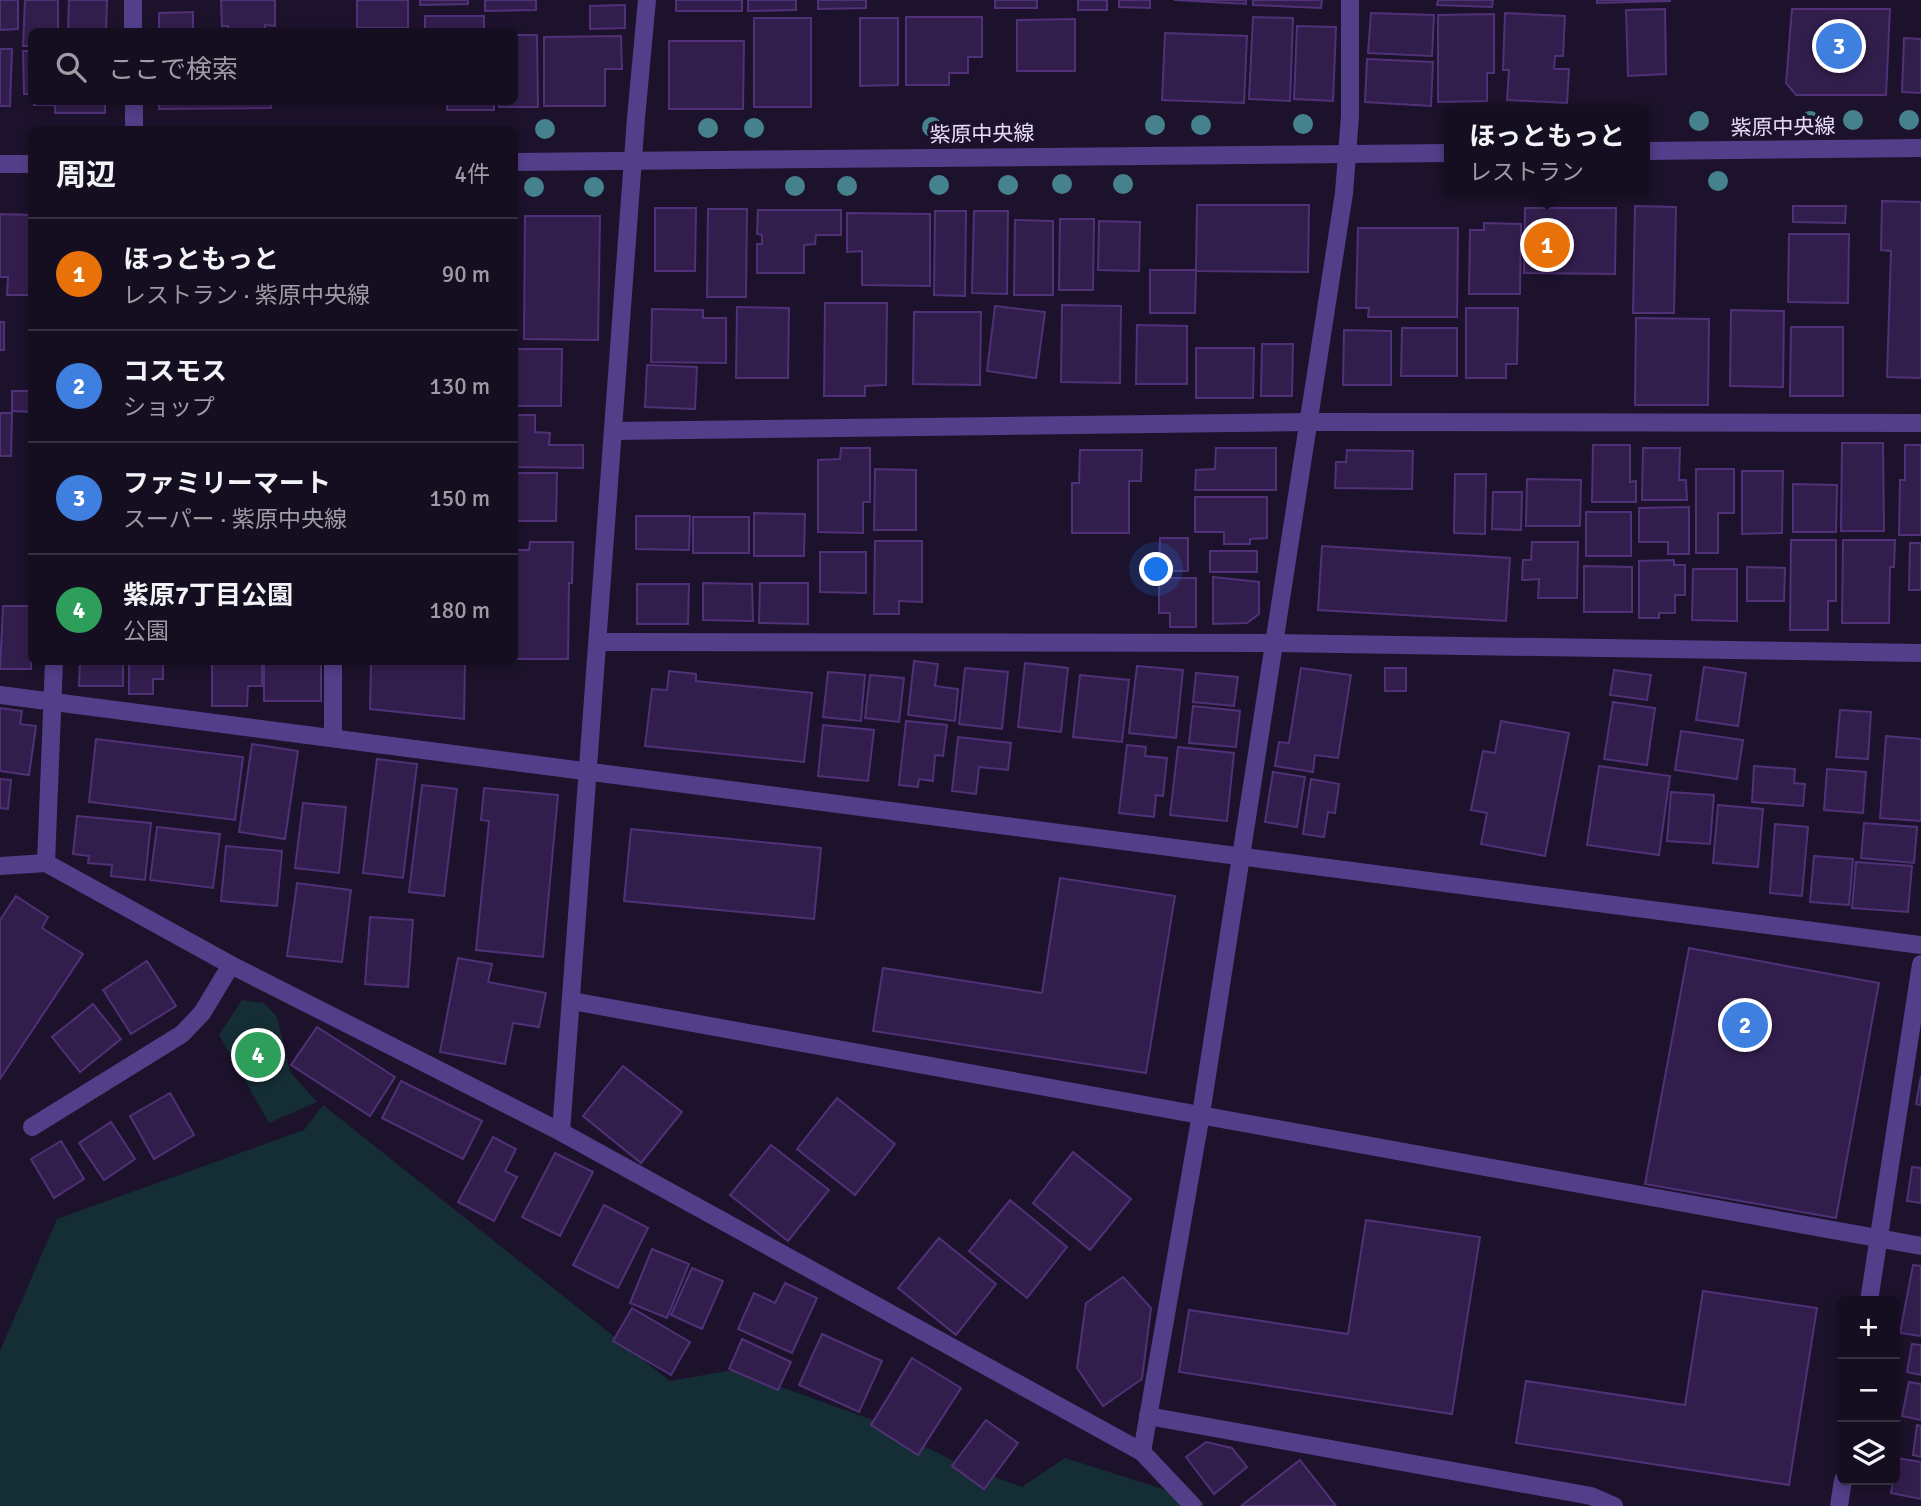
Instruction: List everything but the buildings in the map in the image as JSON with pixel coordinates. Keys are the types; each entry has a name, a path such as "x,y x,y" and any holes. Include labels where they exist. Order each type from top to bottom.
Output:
{"street":[{"path":"133,0 133,28"},
{"path":"561,1132 647,0"},
{"path":"1142,1452 1201,1114 1344,192 1350,0"},
{"path":"134,105 134,126"},
{"name":"紫原中央線","path":"1650,151 1921,148"},
{"name":"紫原中央線","path":"518,162 1444,153"},
{"path":"0,164 28,164"},
{"path":"614,431 1308,422 1921,423"},
{"path":"599,642 1274,643 1921,653"},
{"path":"46,863 54,665"},
{"path":"333,665 333,737"},
{"path":"0,695 1921,945"},
{"path":"0,866 46,863 232,965 561,1132 1142,1452 1193,1506"},
{"path":"1870,1296 1921,964"},
{"path":"32,1127 182,1034 202,1013 232,965"},
{"path":"572,1001 1921,1247"},
{"path":"1149,1416 1591,1496 1614,1506"},
{"path":"1839,1506 1842,1485"}],"shaded area":[{"path":"242,1000 264,1003 277,1017 290,1072 317,1102 269,1123 219,1035"},
{"path":"323,1105 670,1381 733,1370 870,1419 964,1466 1022,1487 1065,1458 1204,1502 1204,1506 0,1506 0,1351 57,1219 304,1130"}],"place":[{"name":"ファミリーマート","path":"1839,46"},
{"name":"ほっともっと","path":"1547,245"},
{"name":"コスモス","path":"1745,1025"},
{"name":"紫原7丁目公園","path":"258,1055"}]}
